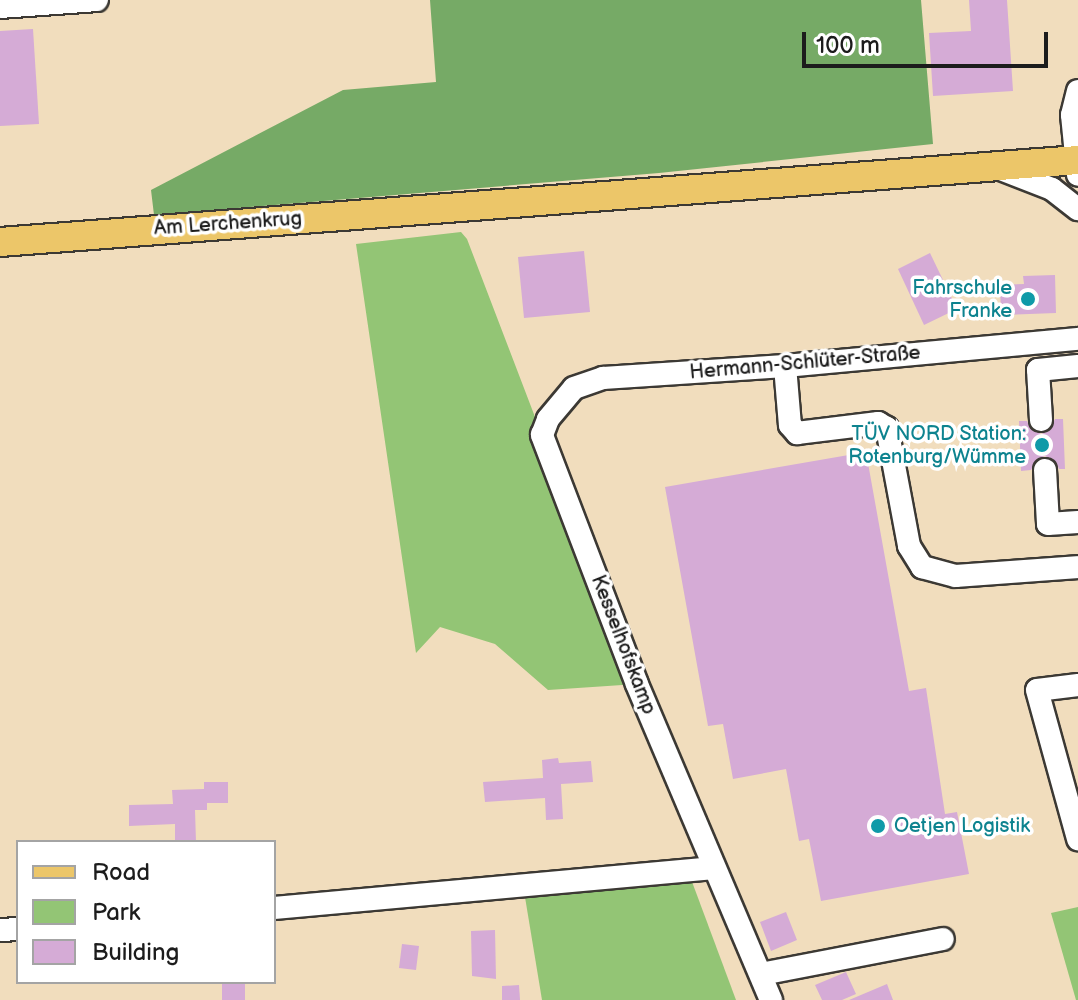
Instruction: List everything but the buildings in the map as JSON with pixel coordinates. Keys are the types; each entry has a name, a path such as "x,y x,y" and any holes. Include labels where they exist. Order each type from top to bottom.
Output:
{"main road":[{"name":"Am Lerchenkrug","path":"0,242 993,167 1077,165"}],"street":[{"path":"0,7 97,0"},
{"path":"1077,165 1072,115 1078,91"},
{"path":"993,167 1052,189 1078,209"},
{"name":"Hermann-Schlüter-Straße","path":"548,419 574,388 603,378 785,366 1078,339"},
{"path":"785,366 790,425 797,433 878,423 887,428 909,546 922,567 956,576 1078,567"},
{"path":"1041,420 1038,370 1078,366"},
{"name":"Kesselhofskamp","path":"548,419 542,435 637,684 771,1000"},
{"path":"1045,470 1048,524 1078,522"},
{"path":"1078,685 1037,690 1078,839"},
{"path":"276,908 714,868"},
{"path":"761,974 943,939"}],"green space":[{"path":"430,0 921,0 933,144 659,173 154,215 151,190 343,90 436,82"},
{"path":"461,232 467,239 637,684 548,690 495,644 440,627 416,653 356,244"},
{"path":"688,871 736,1000 542,1000 523,885"},
{"path":"1078,907 1078,1000 1076,1000 1051,913"}],"place":[{"name":"Fahrschule Franke","path":"1028,299"},
{"name":"TÜV NORD Station: Rotenburg/Wümme","path":"1042,445"},
{"name":"Oetjen Logistik","path":"878,826"}]}
